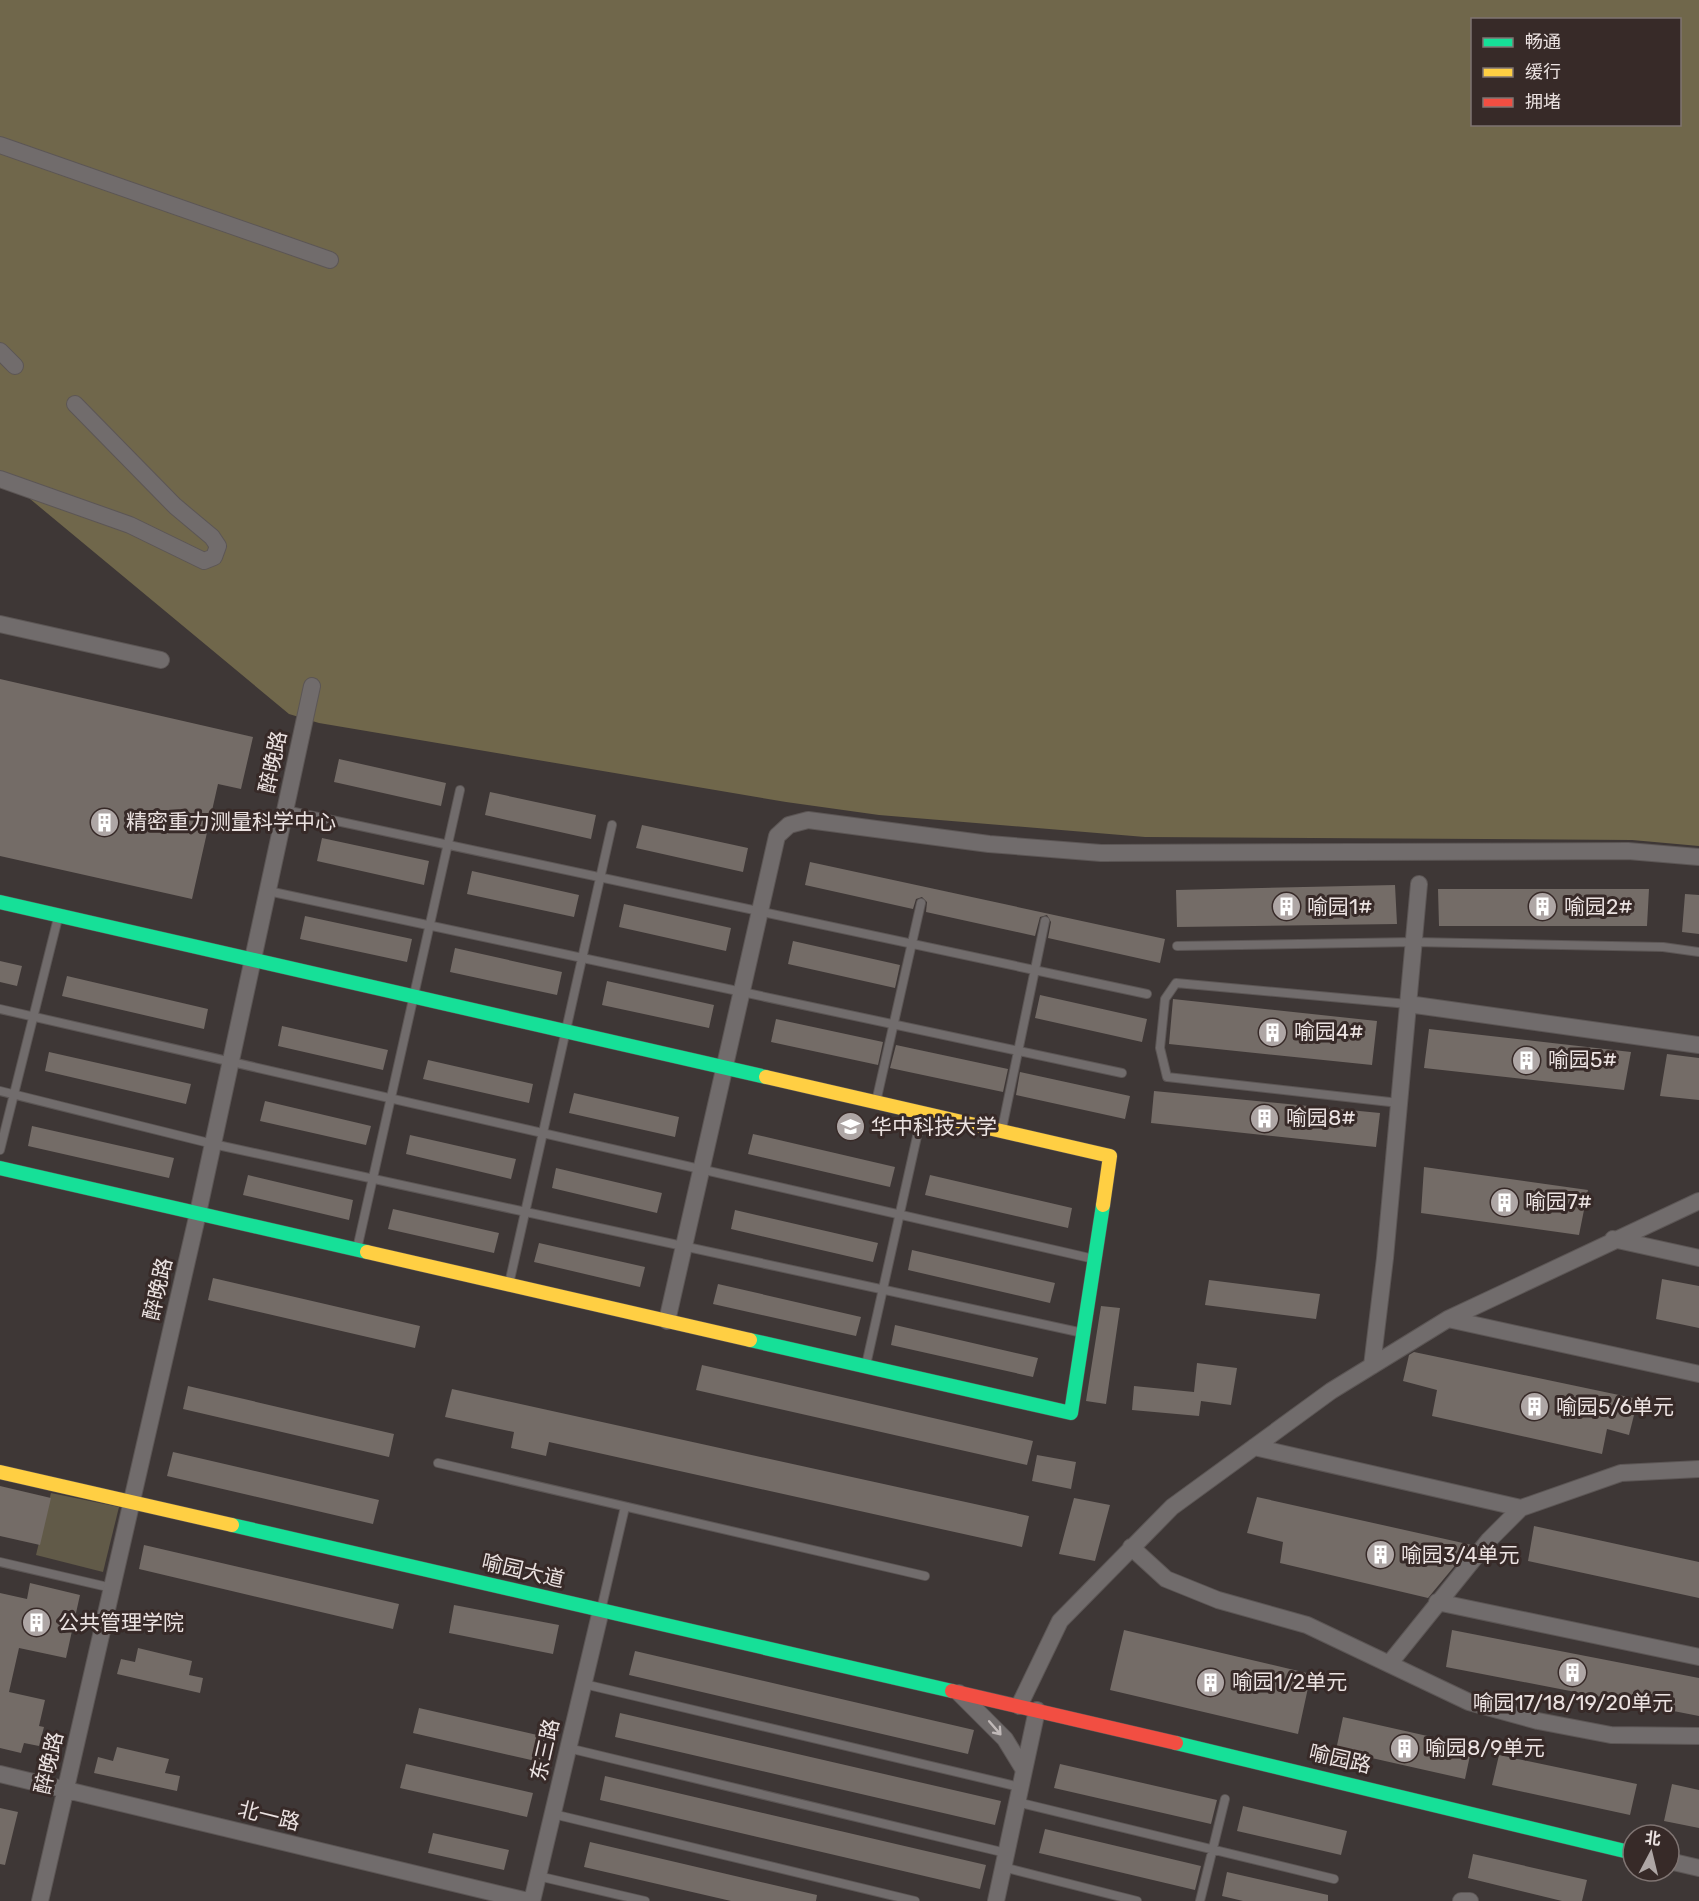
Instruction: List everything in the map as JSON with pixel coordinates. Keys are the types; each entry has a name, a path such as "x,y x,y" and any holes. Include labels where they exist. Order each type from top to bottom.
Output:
{"street":[{"path":"0,145 330,260"},
{"path":"0,351 15,366"},
{"path":"0,479 130,525 191,557 204,561 214,557 218,546 212,537 175,506 75,404"},
{"path":"0,624 161,660"},
{"name":"醉晚路","path":"40,1901 198,1213 312,687"},
{"path":"667,1321 777,836 789,825 808,820 989,844 1101,853 1628,851 1699,857"},
{"path":"1372,1366 1400,1102 1419,884"},
{"path":"0,902 1110,1156 1071,1413 0,1167"},
{"path":"1408,1004 1699,1045"},
{"path":"1019,1706 1060,1622 1172,1507 1331,1391 1448,1319 1613,1239 1699,1201"},
{"path":"1613,1239 1699,1258"},
{"path":"1448,1319 1699,1374"},
{"path":"1254,1447 1521,1508"},
{"path":"1389,1664 1489,1540 1521,1508 1621,1473 1699,1468"},
{"name":"喻园大道","path":"0,1472 1037,1710"},
{"path":"1131,1547 1166,1579 1218,1599 1306,1625 1469,1702 1538,1721 1611,1735 1699,1736"},
{"path":"1437,1602 1699,1657"},
{"name":"东三路","path":"530,1901 538,1876 601,1610"},
{"path":"958,1692 1005,1739 1021,1786"},
{"path":"996,1901 1037,1710"},
{"name":"喻园路","path":"1037,1710 1621,1850"},
{"name":"北一路","path":"0,1774 530,1901"},
{"path":"1681,1864 1699,1868"},
{"path":"1461,1901 1470,1901"}],"lane":[{"path":"357,1249 460,790"},
{"path":"285,810 1147,994"},
{"path":"509,1284 612,825"},
{"path":"268,891 1122,1073"},
{"path":"876,1103 921,903"},
{"path":"0,1150 58,915"},
{"path":"1001,1131 1045,921"},
{"path":"1177,946 1414,942 1663,947 1699,952"},
{"path":"1400,1102 1167,1077 1160,1048 1165,999 1176,983 1408,1004"},
{"path":"0,1009 1094,1259"},
{"path":"0,1091 213,1144 1083,1333"},
{"path":"866,1366 922,1113"},
{"path":"438,1463 925,1576"},
{"path":"601,1610 625,1507"},
{"path":"0,1562 112,1588"},
{"path":"584,1684 1021,1786 1213,1850 1334,1880"},
{"path":"568,1748 1004,1860 1137,1901"},
{"path":"1200,1901 1225,1799"},
{"path":"553,1814 915,1901"},
{"path":"538,1876 645,1901"}],"shaded area":[{"path":"0,0 1699,0 1699,846 1632,840 1145,837 879,815 786,802 319,723 289,714 0,474"},
{"path":"51,1493 119,1507 103,1572 36,1555"}],"building":[{"name":"精密重力测量科学中心","path":"0,679 253,737 241,789 218,784 192,899 0,856"},
{"path":"339,759 446,783 441,806 334,782"},
{"path":"490,792 596,815 591,839 485,815"},
{"path":"642,825 748,848 743,872 636,848"},
{"path":"322,838 429,861 424,885 317,861"},
{"path":"810,862 1165,939 1160,963 1048,938 1051,922 1047,915 1040,917 1035,936 926,912 927,902 922,897 916,899 913,909 805,885"},
{"path":"472,871 579,895 574,917 467,894"},
{"name":"喻园1#","path":"1395,885 1397,924 1177,927 1176,890"},
{"name":"喻园2#","path":"1438,889 1649,889 1647,926 1439,926"},
{"path":"1685,894 1699,895 1699,934 1682,932"},
{"path":"624,904 731,928 726,951 619,927"},
{"path":"305,916 412,939 407,962 300,939"},
{"path":"793,941 900,965 895,988 788,964"},
{"path":"455,948 562,972 557,995 450,972"},
{"path":"0,961 22,966 17,986 0,982"},
{"path":"67,976 208,1009 204,1029 62,996"},
{"path":"607,981 714,1005 709,1028 602,1005"},
{"path":"1040,995 1147,1019 1142,1042 1035,1018"},
{"name":"喻园4#","path":"1173,999 1377,1021 1372,1065 1169,1044"},
{"path":"776,1019 883,1042 878,1065 771,1042"},
{"path":"282,1026 388,1050 383,1070 278,1046"},
{"name":"喻园5#","path":"1429,1029 1631,1052 1624,1090 1424,1068"},
{"path":"896,1045 1008,1069 1003,1092 890,1068"},
{"path":"49,1052 191,1084 186,1104 45,1071"},
{"path":"1667,1054 1699,1058 1699,1100 1660,1096"},
{"path":"428,1060 533,1084 529,1103 423,1079"},
{"path":"1020,1072 1130,1096 1125,1119 1016,1095"},
{"name":"喻园8#","path":"1154,1091 1380,1113 1376,1147 1151,1123"},
{"path":"574,1093 679,1117 675,1137 569,1113"},
{"path":"265,1101 371,1126 366,1145 260,1121"},
{"path":"32,1126 174,1158 169,1178 28,1146"},
{"path":"753,1134 895,1167 890,1187 748,1154"},
{"path":"410,1135 516,1159 511,1179 406,1154"},
{"name":"喻园7#","path":"1424,1167 1588,1190 1579,1235 1421,1213"},
{"path":"556,1168 662,1193 657,1213 552,1188"},
{"path":"248,1175 353,1200 349,1220 243,1195"},
{"path":"930,1175 1072,1208 1068,1228 925,1195"},
{"path":"393,1209 499,1233 494,1253 388,1229"},
{"path":"735,1210 878,1243 873,1262 731,1229"},
{"path":"539,1243 645,1267 640,1287 534,1262"},
{"path":"912,1250 1055,1283 1050,1303 908,1270"},
{"path":"213,1278 420,1326 415,1348 208,1300"},
{"path":"1662,1279 1699,1286 1699,1328 1656,1319"},
{"path":"1209,1280 1320,1294 1316,1319 1205,1305"},
{"path":"718,1284 861,1317 856,1336 713,1304"},
{"path":"1101,1306 1120,1308 1106,1404 1086,1401"},
{"path":"895,1325 1038,1358 1033,1377 891,1345"},
{"name":"喻园5/6单元","path":"1414,1352 1638,1399 1629,1435 1607,1429 1602,1454 1432,1416 1437,1390 1403,1381 1409,1355"},
{"path":"1197,1363 1237,1368 1231,1405 1201,1401 1199,1416 1132,1410 1134,1386 1194,1392"},
{"path":"702,1365 1033,1441 1027,1465 696,1390"},
{"path":"188,1386 394,1434 389,1457 183,1409"},
{"path":"452,1389 1029,1516 1022,1547 549,1442 546,1456 511,1448 514,1432 445,1417"},
{"path":"173,1452 379,1500 373,1524 167,1476"},
{"path":"1037,1455 1076,1462 1071,1489 1032,1481"},
{"path":"0,1486 51,1498 40,1545 0,1536"},
{"name":"喻园3/4单元","path":"1257,1497 1472,1545 1428,1598 1280,1563 1283,1542 1247,1533"},
{"path":"1074,1498 1110,1505 1095,1561 1059,1554"},
{"path":"1534,1526 1699,1562 1699,1598 1528,1561"},
{"path":"144,1545 399,1604 393,1629 139,1569"},
{"name":"公共管理学院","path":"30,1583 80,1595 66,1658 19,1648 9,1692 45,1700 39,1726 44,1727 39,1746 24,1743 21,1753 0,1748 0,1593 27,1599"},
{"path":"454,1605 559,1625 553,1654 449,1633"},
{"name":"喻园1/2单元","path":"1124,1630 1311,1674 1298,1734 1110,1690"},
{"name":"喻园17/18/19/20单元","path":"1452,1630 1699,1678 1699,1716 1446,1667"},
{"path":"138,1648 192,1661 189,1675 203,1678 200,1693 117,1674 121,1659 135,1662"},
{"path":"635,1651 974,1730 968,1754 629,1675"},
{"path":"419,1708 546,1737 540,1762 413,1733"},
{"path":"620,1713 1001,1801 995,1825 615,1737"},
{"name":"喻园8/9单元","path":"1343,1717 1472,1746 1465,1779 1336,1750"},
{"path":"117,1747 169,1759 165,1773 180,1776 177,1791 94,1773 98,1757 113,1761"},
{"path":"1499,1755 1637,1784 1630,1815 1492,1785"},
{"path":"406,1764 533,1793 527,1817 400,1788"},
{"path":"1060,1764 1217,1800 1211,1824 1054,1788"},
{"path":"605,1776 986,1865 980,1889 600,1800"},
{"path":"1672,1784 1699,1790 1699,1828 1664,1821"},
{"path":"1243,1806 1347,1831 1341,1855 1237,1831"},
{"path":"0,1808 18,1812 5,1865 0,1864"},
{"path":"1045,1829 1201,1866 1195,1890 1039,1853"},
{"path":"433,1833 509,1850 504,1870 428,1853"},
{"path":"590,1842 817,1895 816,1901 731,1901 584,1867"},
{"path":"1473,1854 1587,1880 1582,1901 1562,1901 1468,1878"},
{"path":"1227,1872 1328,1895 1328,1901 1243,1901 1222,1896"}],"traffic: fast":[{"path":"0,902 766,1077"},
{"path":"0,1168 367,1252"},
{"path":"750,1340 1071,1413 1103,1205"},
{"path":"232,1525 952,1691"},
{"path":"1176,1743 1621,1850"}],"traffic: slow":[{"path":"766,1077 1110,1156 1103,1205"},
{"path":"367,1252 750,1340"},
{"path":"0,1472 232,1525"}],"traffic: jam":[{"path":"952,1691 1176,1743"}],"place":[{"name":"精密重力测量科学中心","path":"105,822"},
{"name":"喻园1#","path":"1286,907"},
{"name":"喻园2#","path":"1543,907"},
{"name":"喻园4#","path":"1273,1032"},
{"name":"喻园5#","path":"1527,1060"},
{"name":"喻园8#","path":"1265,1118"},
{"name":"华中科技大学","path":"850,1127"},
{"name":"喻园7#","path":"1504,1202"},
{"name":"喻园5/6单元","path":"1535,1407"},
{"name":"喻园3/4单元","path":"1380,1555"},
{"name":"公共管理学院","path":"37,1623"},
{"name":"喻园17/18/19/20单元","path":"1573,1672"},
{"name":"喻园1/2单元","path":"1211,1682"},
{"name":"喻园8/9单元","path":"1404,1748"}]}
